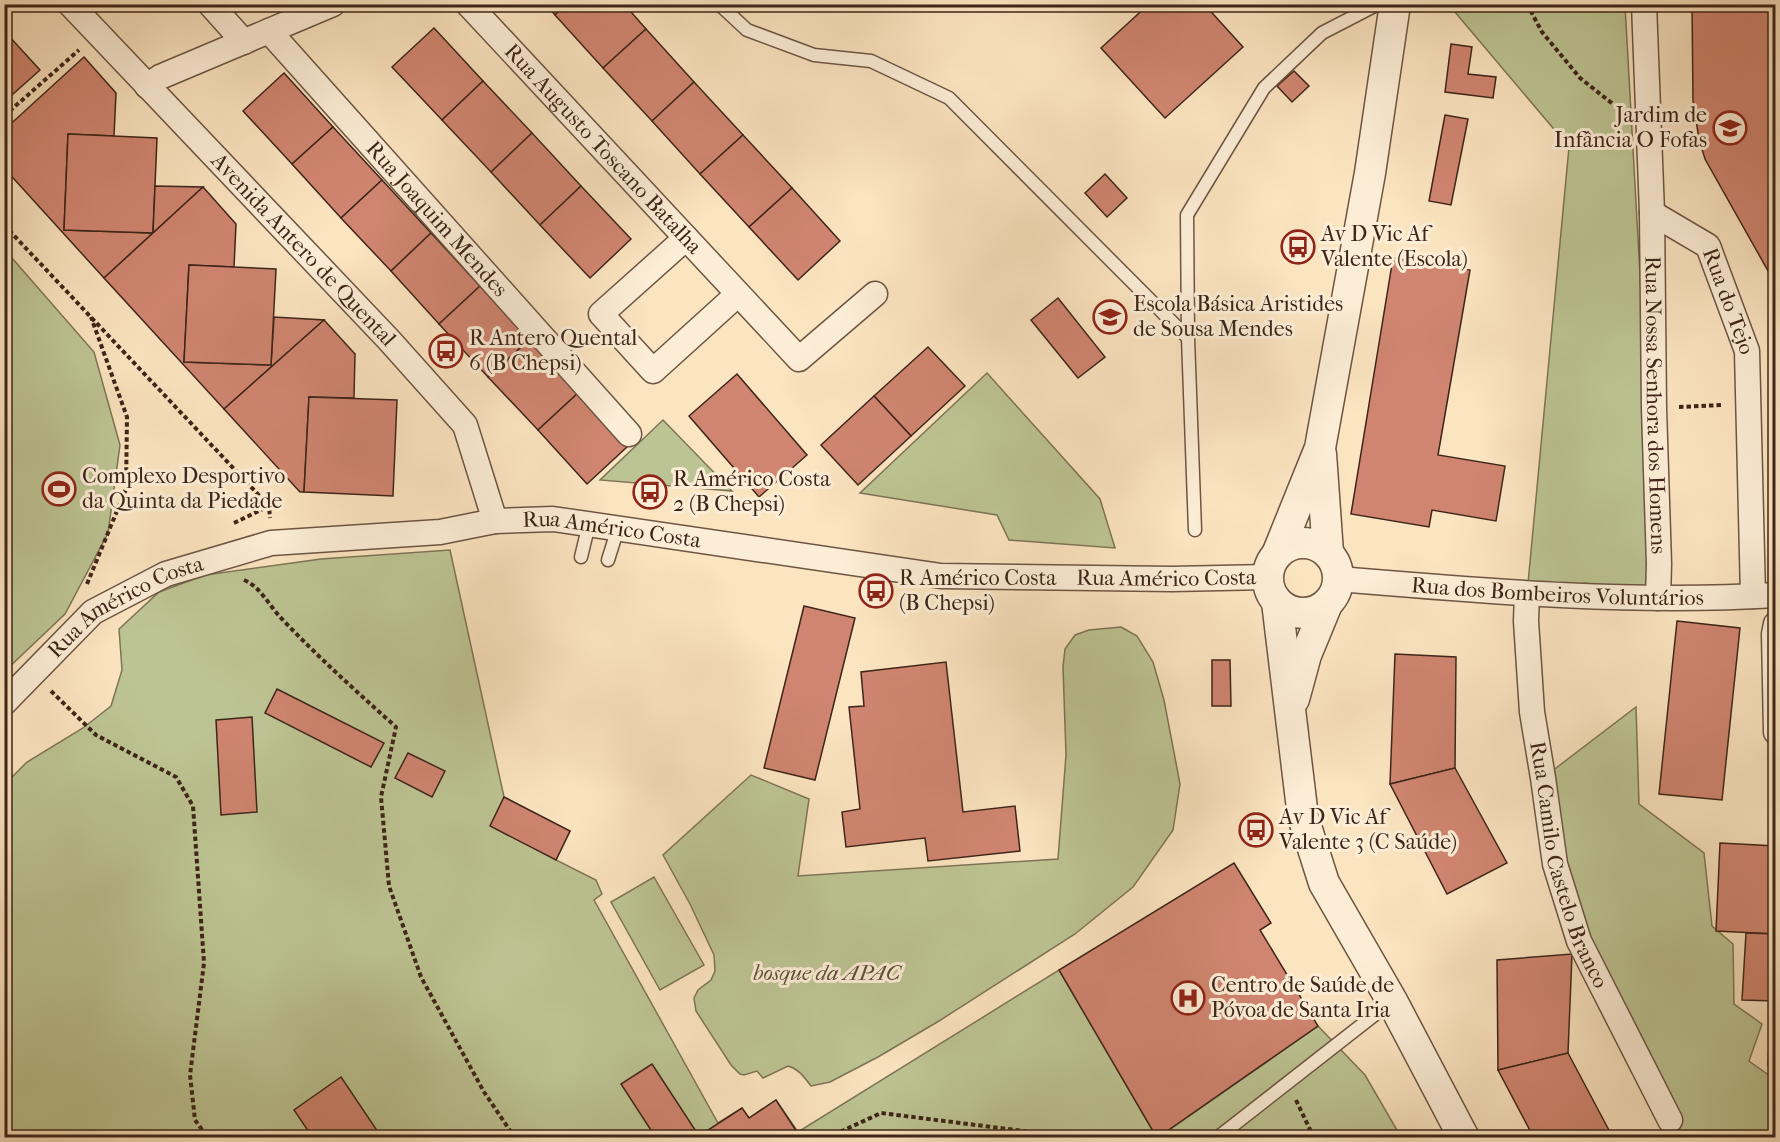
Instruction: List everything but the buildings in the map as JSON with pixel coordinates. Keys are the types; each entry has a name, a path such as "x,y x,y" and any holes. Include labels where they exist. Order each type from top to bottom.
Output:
{"street":[{"name":"Avenida Antero de Quental","path":"70,4 389,340 465,425 495,521"},
{"path":"210,4 244,42"},
{"path":"147,86 160,77 333,4"},
{"name":"Rua Augusto Toscano Batalha","path":"468,4 799,359 875,294"},
{"path":"1395,4 1370,173 1320,448 1274,577 1303,817 1324,883 1392,1001 1464,1137"},
{"path":"1644,4 1652,213"},
{"name":"Rua Joaquim Mendes","path":"269,31 628,434"},
{"name":"Rua do Tejo","path":"1652,213 1708,246 1747,351 1748,404 1764,595"},
{"name":"Rua Nossa Senhora dos Homens","path":"1652,213 1658,598"},
{"path":"686,238 601,314 653,371 738,294"},
{"path":"1290,713 1331,578 1320,448"},
{"name":"Rua Américo Costa","path":"4,703 93,612 166,574 271,543 440,532 495,521 553,519 941,576 1172,579 1274,577"},
{"path":"1298,542 1319,546 1331,578 1318,610 1296,613 1286,609 1274,577 1288,546 1298,542"},
{"name":"Rua dos Bombeiros Voluntários","path":"1331,578 1527,594 1658,598 1764,595"},
{"name":"Rua Camilo Castelo Branco","path":"1527,594 1526,621 1532,712 1555,864 1579,942 1670,1120"},
{"path":"1776,624 1774,634 1776,732"}],"lane":[{"path":"719,4 747,30 814,55 871,61 949,98 1188,338"},
{"path":"1195,530 1188,338 1187,215 1264,88 1322,33 1378,4"},
{"path":"581,557 589,524"},
{"path":"608,560 618,528"},
{"path":"1217,1137 1392,1001"}],"path":[{"path":"1527,4 1542,32 1580,78 1618,108 1647,106"},
{"path":"4,116 98,33"},
{"path":"4,225 269,506 271,543"},
{"path":"85,588 126,489 127,417 91,317"},
{"path":"1654,408 1748,404"},
{"path":"227,527 269,506"},
{"path":"202,564 254,584 280,618 396,727 381,797 389,886 421,977 484,1092 515,1137"},
{"path":"34,673 96,735 176,777 193,806 204,963 190,1075 195,1120 208,1137"},
{"path":"1288,1083 1314,1137"},
{"path":"827,1137 881,1113 1079,1137"}],"green space":[{"path":"1449,5 1625,5 1658,598 1586,583 1527,594 1569,147"},
{"name":"Complexo Desportivo da Quinta da Piedade","path":"5,250 94,352 120,445 108,533 65,614 5,671"},
{"path":"987,373 1100,499 1115,548 1009,540 997,515 860,493"},
{"path":"663,420 732,491 600,480"},
{"path":"450,550 504,797 570,831 556,860 596,880 602,894 594,900 718,1123 742,1108 749,1118 776,1100 798,1132 1059,970 1157,1138 5,1138 5,784 27,762 83,728 111,706 122,670 119,629 159,592 205,575 321,559"},
{"name":"bosque da APAC","path":"1121,627 1137,636 1153,662 1164,700 1180,784 1173,830 1133,887 1075,934 939,1021 830,1082 811,1086 798,1071 788,1066 763,1078 757,1071 740,1074 731,1065 696,1011 694,998 698,990 711,980 715,971 714,955 663,855 751,775 809,799 798,876 1058,859 1066,755 1063,667 1065,649 1075,635 1089,630"},
{"path":"1636,707 1639,804 1704,853 1712,926 1733,944 1734,1004 1762,1024 1749,1061 1774,1079 1776,1089 1775,1137 1682,1137 1670,1120 1579,941 1543,778"},
{"path":"654,877 704,965 660,990 611,902"},
{"path":"1318,1026 1365,1075 1401,1137 1158,1138"}],"place":[{"name":"Jardim de Infância O Fofas","path":"1730,128"},
{"name":"Av D Vic Af Valente (Escola)","path":"1298,247"},
{"name":"Escola Básica Aristides de Sousa Mendes","path":"1110,317"},
{"name":"R Antero Quental 6 (B Chepsi)","path":"446,351"},
{"name":"Complexo Desportivo da Quinta da Piedade","path":"59,489"},
{"name":"R Américo Costa 2 (B Chepsi)","path":"650,492"},
{"name":"R Américo Costa (B Chepsi)","path":"876,591"},
{"name":"Av D Vic Af Valente 3 (C Saúde)","path":"1256,830"},
{"name":"Centro de Saúde de Póvoa de Santa Iria","path":"1188,998"}]}
